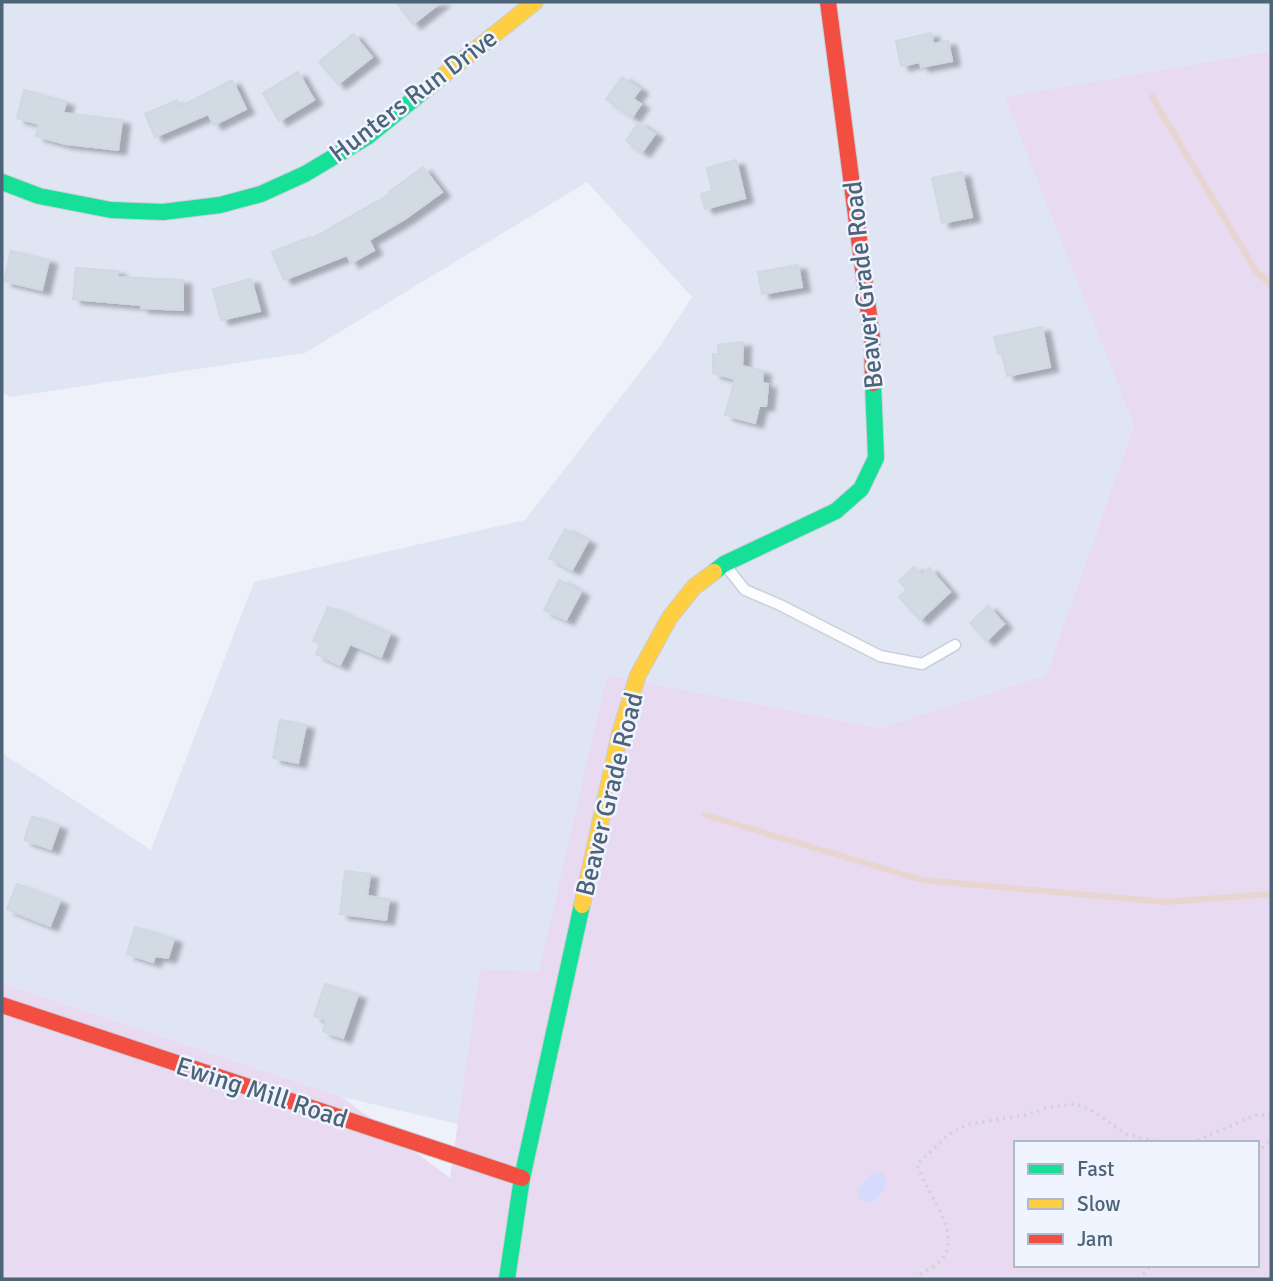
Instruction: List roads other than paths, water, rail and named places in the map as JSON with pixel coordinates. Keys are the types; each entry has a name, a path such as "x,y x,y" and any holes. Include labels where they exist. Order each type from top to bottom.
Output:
{"main road":[{"name":"Hunters Run Drive","path":"2,182 39,196 111,210 163,212 220,205 261,194 305,174 367,137 535,2"},
{"name":"Beaver Grade Road","path":"507,1279 522,1178 620,733 638,675 670,617 694,587 724,564 836,511 861,489 876,458 872,338 828,2"},
{"name":"Ewing Mill Road","path":"2,1005 522,1178"}],"lane":[{"path":"724,564 746,590 880,656 922,664 956,645"}],"waterway":[{"path":"1152,97 1256,271 1271,285"},
{"path":"705,815 922,880 1166,902 1271,894"}]}
